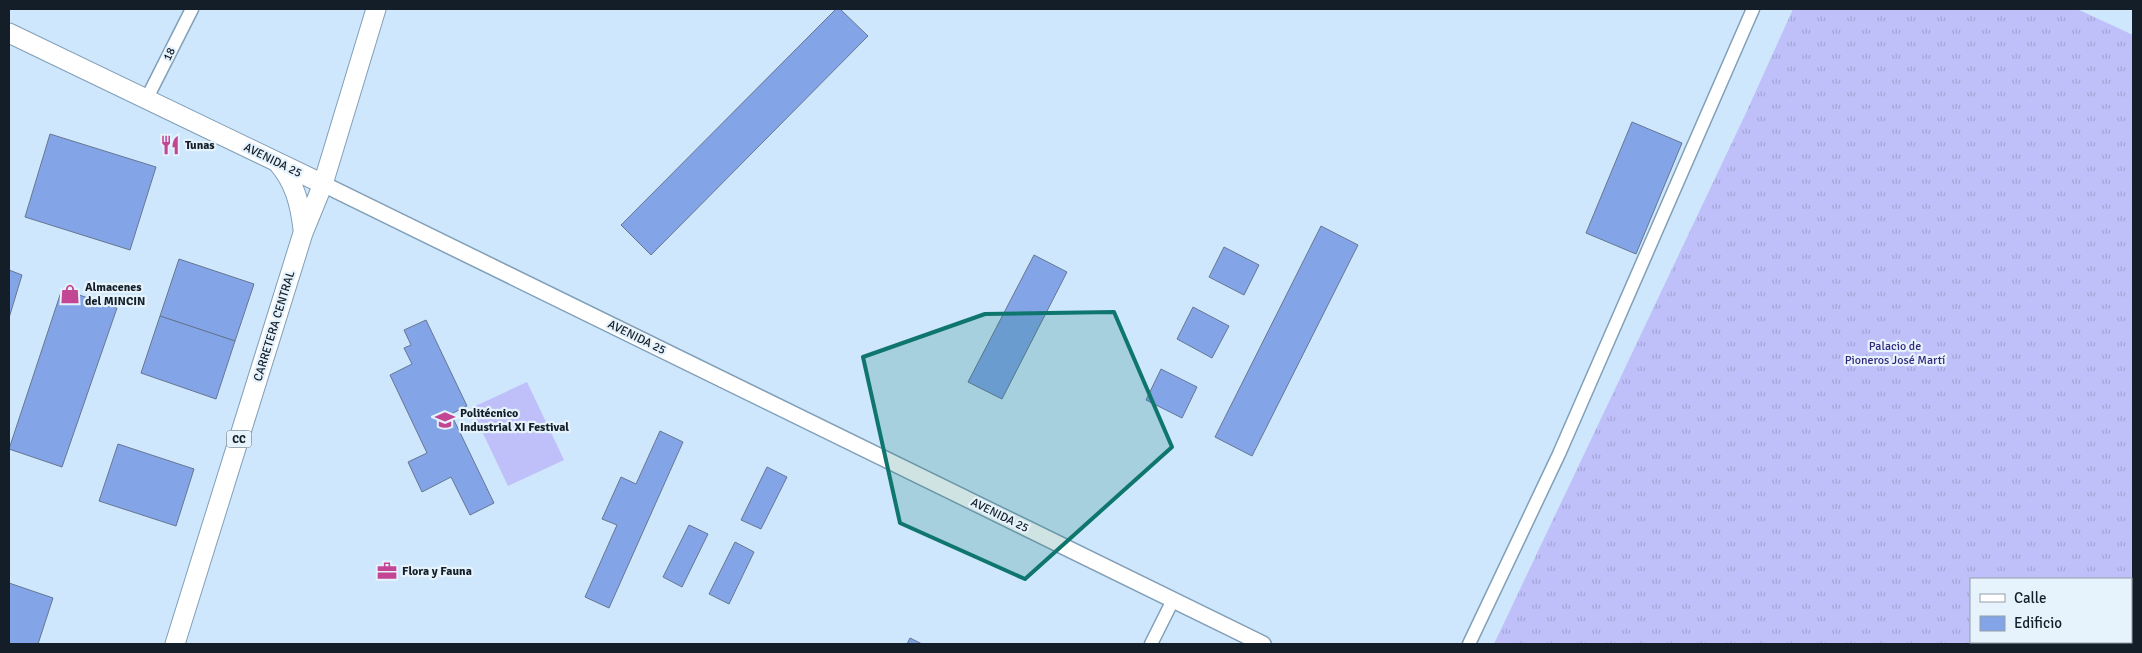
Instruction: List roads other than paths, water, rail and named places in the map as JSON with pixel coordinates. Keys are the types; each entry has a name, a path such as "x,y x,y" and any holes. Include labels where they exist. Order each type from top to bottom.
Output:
{"main road":[{"name":"CARRETERA CENTRAL","path":"175,644 303,233 323,184 376,9"},
{"name":"AVENIDA 25","path":"9,33 323,184"},
{"path":"276,161 287,174 301,205 303,233"}],"street":[{"name":"18","path":"147,98 192,9"},
{"path":"1469,644 1559,454 1753,9"},
{"name":"AVENIDA 25","path":"323,184 1263,644"},
{"path":"1151,644 1174,600"}],"place":[{"name":"Tunas","path":"170,145"},
{"name":"Almacenes del MINCIN","path":"70,294"},
{"name":"Politécnico Industrial XI Festival","path":"445,420"},
{"name":"Flora y Fauna","path":"387,571"}],"park label":[{"name":"Palacio de Pioneros José Martí","path":"1895,353"}]}
